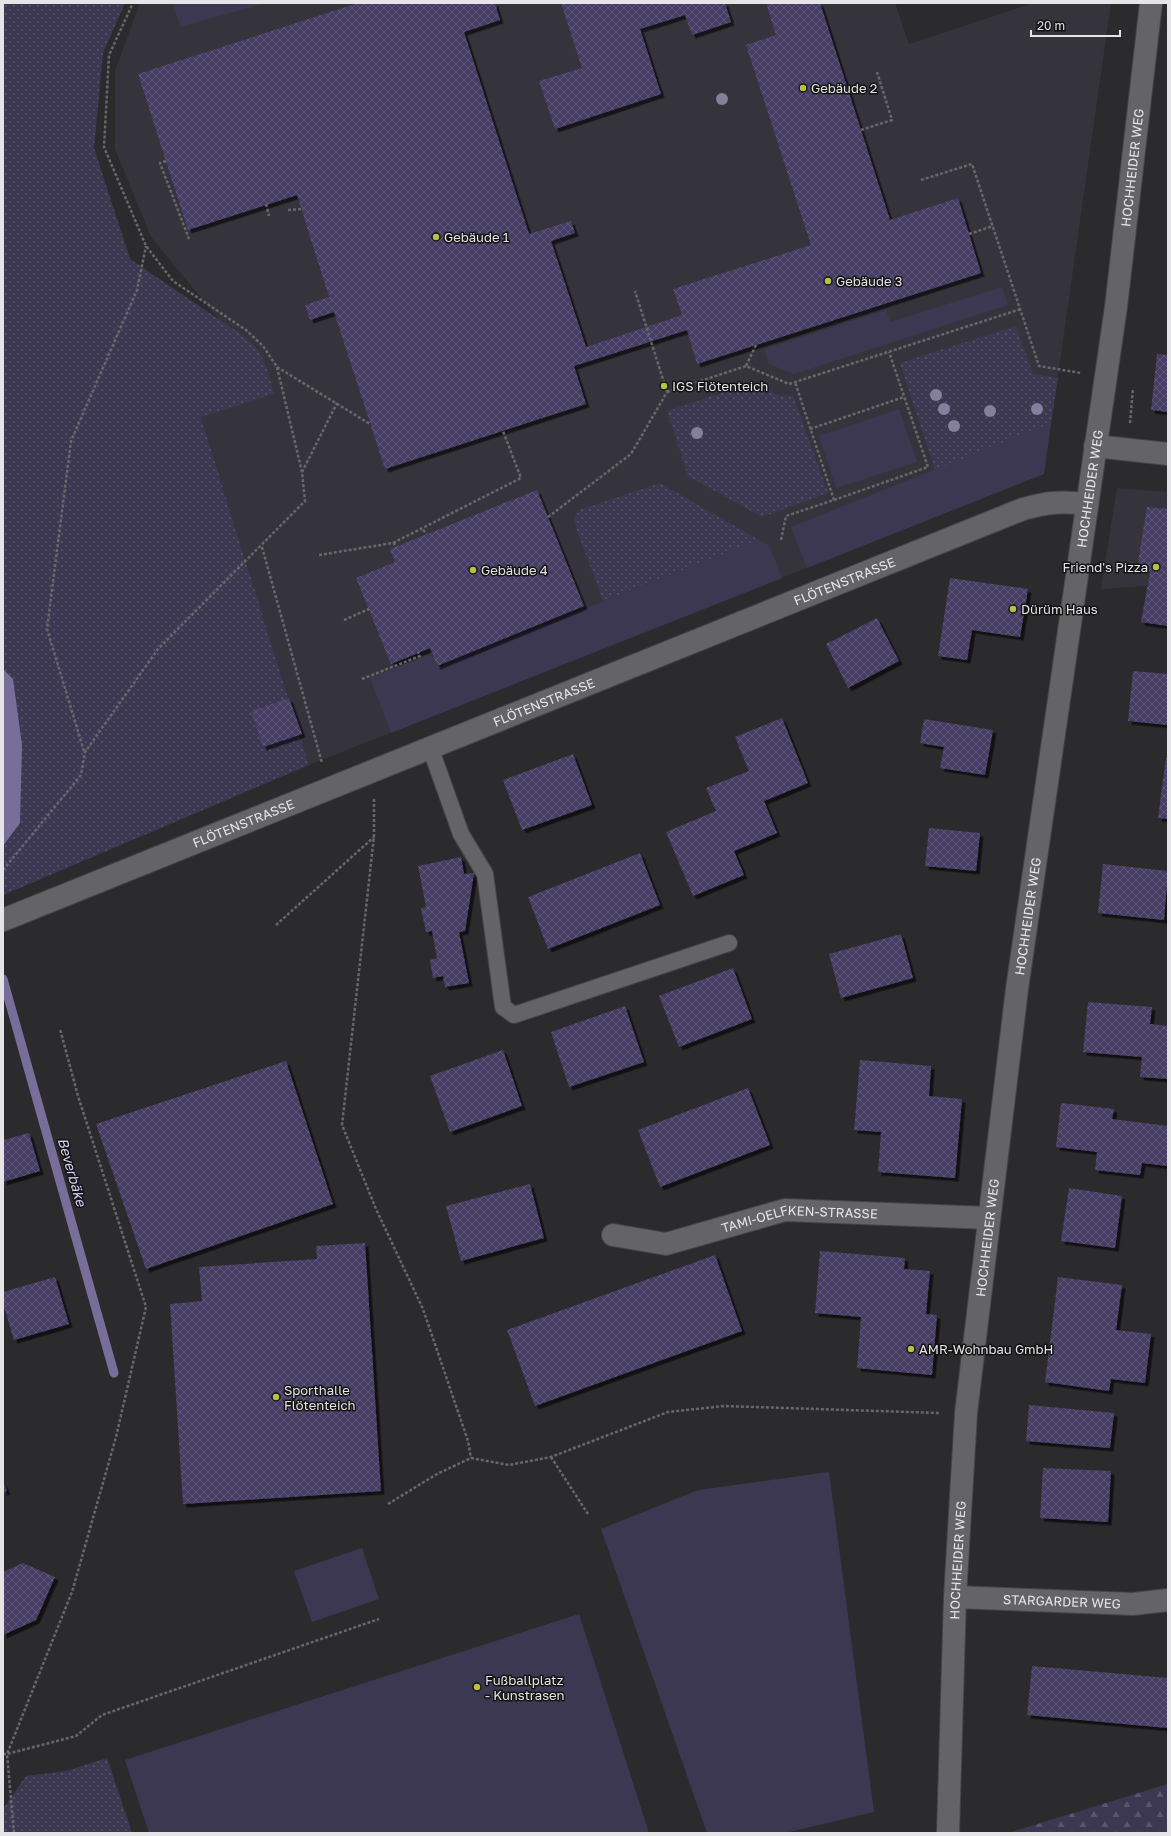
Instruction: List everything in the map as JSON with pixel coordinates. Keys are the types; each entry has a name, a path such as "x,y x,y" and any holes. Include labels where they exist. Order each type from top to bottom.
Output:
{"street":[{"name":"HOCHHEIDER WEG","path":"948,1833 956,1596 966,1413 1017,989 1116,306 1152,3"},
{"path":"1095,446 1168,454"},
{"name":"FLÖTENSTRASSE","path":"3,920 1023,508 1047,502 1064,501 1087,504"},
{"name":"TAMI-OELFKEN-STRASSE","path":"613,1235 666,1244 785,1210 989,1218"},
{"name":"STARGARDER WEG","path":"956,1596 1133,1604 1168,1600"}],"lane":[{"path":"430,747 461,834 485,874 503,1007 514,1016 729,943"}],"path":[{"path":"3,870 81,775 85,752 158,649 262,546 305,501 302,472 277,366 264,346 246,330 174,282 146,246 104,147 109,55 134,3"},
{"path":"861,130 892,120 877,72"},
{"path":"166,161 160,164 190,239"},
{"path":"921,180 972,164 1039,366 1134,381 1128,450"},
{"path":"171,194 176,193"},
{"path":"266,204 269,216"},
{"path":"288,210 301,208"},
{"path":"969,234 993,226"},
{"path":"85,752 47,629 71,440 137,290 146,246"},
{"path":"635,291 667,392"},
{"path":"548,517 632,454 667,392 746,366 789,384 1021,309"},
{"path":"746,366 756,345"},
{"path":"781,540 786,516 928,467 889,352"},
{"path":"277,366 370,424"},
{"path":"794,382 834,500"},
{"path":"810,429 904,397"},
{"path":"302,472 337,403"},
{"path":"319,555 393,543 423,530 521,478 503,431"},
{"path":"423,530 427,534"},
{"path":"393,543 397,546"},
{"path":"262,546 330,787"},
{"path":"344,620 369,609"},
{"path":"362,679 420,656 418,652"},
{"path":"377,768 374,802 374,836 342,1125 376,1209 423,1309 468,1441 471,1458"},
{"path":"276,925 374,836"},
{"path":"14,1833 7,1754 72,1592 116,1437 146,1307 78,1096 60,1029"},
{"path":"388,1504 437,1474 471,1458 509,1465 551,1457 668,1412 724,1406 966,1413"},
{"path":"551,1457 588,1514"},
{"path":"3,1754 76,1736 102,1715 379,1619"}],"shaded area":[{"name":"IGS Flötenteich","path":"140,3 895,3 909,44 1033,3 1111,3 1044,474 309,765 201,416 274,394 267,368 239,333 220,321 151,237 115,149 115,71"},
{"path":"1117,488 1168,492 1168,576 1149,574 1147,586 1101,589"},
{"path":"3,669 13,679 22,745 20,823 3,846"}],"green space":[{"path":"3,3 125,3 103,53 94,148 130,259 239,333 258,350 267,368 274,394 201,417 309,765 3,895"},
{"path":"173,3 266,3 180,27"},
{"path":"1002,287 1008,305 794,374 769,364 764,349 886,310 890,322"},
{"path":"1016,326 1033,374 1058,378 1051,423 935,470 900,363"},
{"path":"754,382 780,396 793,395 828,493 762,517 688,476 667,411"},
{"path":"899,409 917,462 836,488 819,436"},
{"path":"1051,423 1044,474 807,568 791,527"},
{"path":"660,483 759,540 603,601 574,522 576,514 582,509"},
{"path":"759,540 769,545 782,578 391,733 370,678 431,654 437,667"},
{"path":"829,1472 874,1812 785,1833 707,1833 601,1529 698,1490"},
{"path":"362,1548 379,1599 312,1622 294,1571"},
{"name":"Fußballplatz - Kunstrasen","path":"579,1614 649,1833 149,1833 125,1760"},
{"path":"107,1758 132,1833 3,1833 3,1809 26,1776 66,1771"},
{"path":"1168,1784 1168,1833 1008,1833"}],"building":[{"name":"Gebäude 1","path":"358,3 495,3 500,20 464,32 529,234 571,221 575,233 551,241 586,347 682,315 673,289 811,245 746,45 776,35 766,3 820,3 890,220 958,198 981,273 697,364 687,330 574,366 586,404 385,469 334,312 310,320 305,305 329,297 297,195 188,230 138,74"},
{"path":"561,3 725,3 731,22 692,35 685,15 640,29 661,94 555,129 539,81 582,68"},
{"path":"1157,354 1168,355 1168,412 1151,410"},
{"name":"Gebäude 4","path":"537,490 584,606 437,666 430,648 391,664 356,578 395,562 390,549"},
{"name":"Friend's Pizza","path":"1147,507 1168,509 1168,626 1141,622 1150,572 1138,562"},
{"path":"950,578 1028,589 1020,637 972,630 967,660 938,656"},
{"path":"877,618 899,661 848,688 826,644"},
{"path":"1133,671 1168,674 1168,725 1128,721"},
{"path":"289,698 302,734 263,747 251,711"},
{"path":"782,718 808,783 764,801 777,833 734,851 744,875 693,896 666,832 716,811 706,788 749,771 735,737"},
{"path":"924,719 993,730 985,775 940,768 944,747 920,743"},
{"path":"573,754 592,805 522,830 503,780"},
{"path":"1166,758 1168,758 1168,819 1158,818"},
{"path":"929,828 980,833 976,871 925,866"},
{"path":"640,853 660,905 548,949 528,897"},
{"path":"461,857 464,874 474,873 465,931 459,932 469,983 445,987 443,976 433,978 430,960 437,958 432,931 426,932 421,908 426,907 418,866"},
{"path":"1103,864 1168,871 1164,920 1098,913"},
{"path":"901,934 913,978 841,998 829,954"},
{"path":"733,968 752,1019 679,1047 659,996"},
{"path":"1088,1002 1152,1007 1150,1024 1168,1026 1168,1079 1140,1077 1142,1057 1083,1052"},
{"path":"625,1006 644,1062 569,1087 551,1032"},
{"path":"503,1050 522,1106 450,1132 430,1076"},
{"path":"860,1060 931,1066 929,1096 962,1099 955,1178 878,1172 881,1132 854,1130"},
{"path":"286,1061 333,1204 146,1269 96,1124"},
{"path":"748,1088 770,1145 660,1187 638,1130"},
{"path":"1061,1103 1114,1109 1112,1119 1168,1126 1168,1166 1142,1163 1140,1175 1095,1170 1097,1152 1056,1147"},
{"path":"29,1133 40,1171 3,1182 3,1140"},
{"path":"530,1184 544,1238 461,1261 446,1206"},
{"path":"1069,1188 1122,1196 1115,1248 1061,1241"},
{"name":"Sporthalle Flötenteich","path":"365,1243 381,1491 183,1504 170,1304 202,1301 199,1267 317,1259 316,1246"},
{"path":"820,1251 905,1258 904,1269 930,1271 926,1314 937,1315 932,1375 857,1368 861,1317 815,1313"},
{"path":"715,1255 742,1331 535,1406 507,1330"},
{"path":"55,1277 69,1324 14,1340 3,1303 3,1292"},
{"path":"1058,1277 1122,1285 1116,1330 1151,1334 1145,1383 1111,1379 1109,1391 1045,1382"},
{"path":"1029,1405 1114,1413 1110,1448 1026,1441"},
{"path":"1043,1468 1111,1471 1108,1522 1040,1518"},
{"path":"3,1482 7,1491 3,1492"},
{"path":"23,1563 55,1577 36,1620 3,1635 3,1572"},
{"path":"1032,1666 1168,1678 1168,1728 1027,1715"}],"waterway":[{"name":"Beverbäke","path":"3,979 114,1373"}],"place":[{"name":"Gebäude 2","path":"803,88"},
{"name":"Gebäude 1","path":"436,237"},
{"name":"Gebäude 3","path":"828,281"},
{"name":"IGS Flötenteich","path":"664,386"},
{"name":"Friend's Pizza","path":"1156,567"},
{"name":"Gebäude 4","path":"473,570"},
{"name":"Dürüm Haus","path":"1013,609"},
{"name":"AMR-Wohnbau GmbH","path":"911,1349"},
{"name":"Sporthalle Flötenteich","path":"276,1397"},
{"name":"Fußballplatz - Kunstrasen","path":"477,1687"}]}
